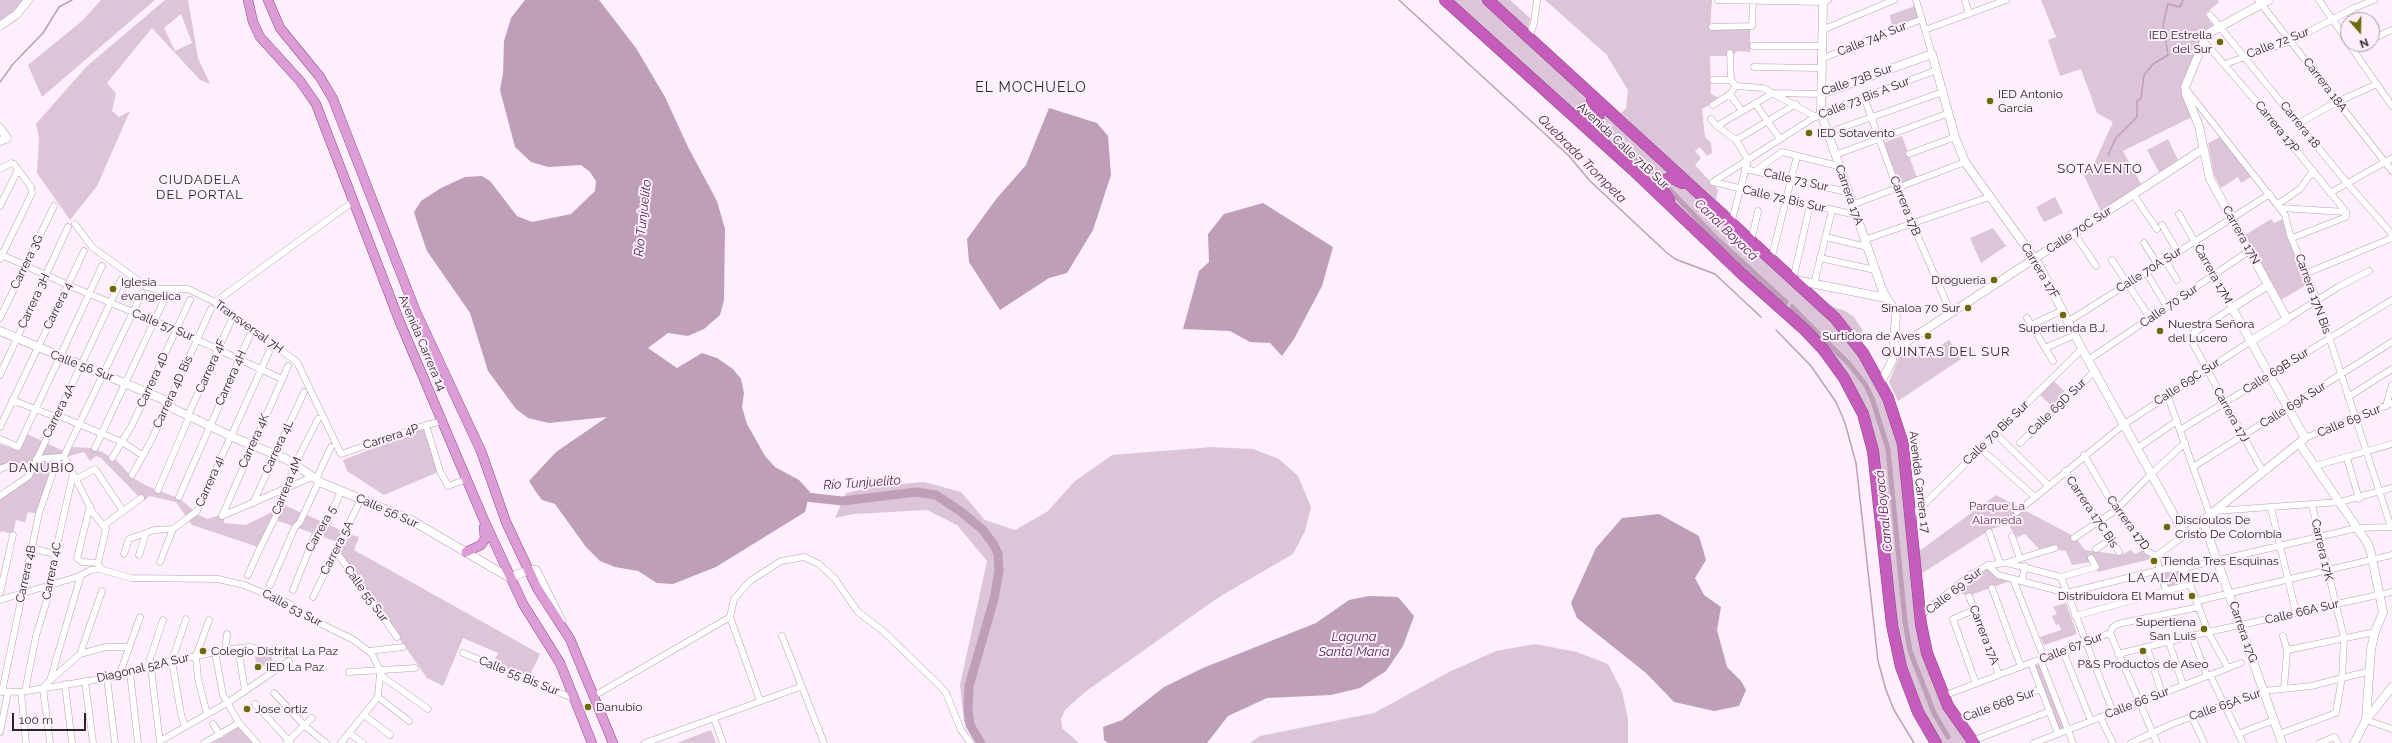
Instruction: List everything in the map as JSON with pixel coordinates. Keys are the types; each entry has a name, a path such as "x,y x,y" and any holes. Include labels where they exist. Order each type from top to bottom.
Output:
{"highway":[{"name":"Avenida Calle 71B Sur","path":"1445,0 1818,344 1835,365 1853,392 1867,426 1875,464 1897,650 1904,679 1918,712 1936,743"},
{"name":"Avenida Calle 71B Sur","path":"1488,0 1793,280"},
{"path":"1553,98 1585,121 1596,121 1599,114 1598,108 1575,81"},
{"path":"1684,219 1662,191 1664,180 1672,178 1678,180 1702,198"},
{"name":"Avenida Carrera 17","path":"1793,280 1846,330 1863,353 1881,382 1902,439 1920,617 1926,653 1943,696 1956,720 1973,742"}],"main road":[{"name":"Avenida Carrera 14","path":"248,0 253,22 260,37 300,81 316,104 398,320 443,421 483,518 523,604 555,653 592,743"},
{"name":"Avenida Carrera 14","path":"268,0 280,28 320,77 333,99 414,305 479,446 500,509 528,570 546,603 570,639 613,743"},
{"path":"466,552 479,547 483,543 485,533 483,518"}],"street":[{"path":"0,26 16,14 28,0"},
{"path":"1529,38 1534,23 1537,0"},
{"path":"1718,0 1825,1"},
{"path":"1822,30 1894,0"},
{"name":"Carrera 17F","path":"1916,0 1955,138 1965,162 1989,197 2035,258 2069,321 2094,372 2150,475 2185,535"},
{"path":"1965,0 1969,14"},
{"path":"1986,0 1988,6"},
{"path":"1925,30 2006,0"},
{"path":"2319,0 2340,31"},
{"name":"Calle 72 Sur","path":"2225,64 2244,56 2291,41 2354,8 2374,0"},
{"path":"1712,26 1752,26 1753,1"},
{"name":"Carrera 17A","path":"1825,1 1822,30 1819,115 1827,133 1875,270 1886,298 1894,309 1896,317 1894,350 1891,366 1881,382"},
{"path":"2185,88 2203,40 2209,32 2263,1"},
{"name":"Carrera 18A","path":"2263,1 2337,102 2392,171"},
{"name":"Carrera 18","path":"2210,16 2347,183 2392,234"},
{"name":"Calle 74A Sur","path":"1821,64 1922,19"},
{"path":"2380,35 2392,30"},
{"name":"Carrera 17P","path":"2203,40 2225,64 2330,193 2346,215"},
{"name":"Calle 74A Sur","path":"1753,46 1822,46"},
{"path":"2355,52 2392,106"},
{"path":"1730,53 1731,80 1736,86 1758,87 1819,115"},
{"name":"Calle 73B Sur","path":"1773,93 1820,94 1932,54"},
{"path":"1754,68 1821,64"},
{"name":"Calle 73 Bis A Sur","path":"1713,182 1819,115 1937,70"},
{"path":"1713,80 1731,80"},
{"path":"2298,123 2337,102 2377,84"},
{"path":"1713,105 1730,94 1736,86"},
{"name":"Carrera 17N","path":"2185,88 2200,126 2203,149 2210,179 2287,319"},
{"name":"Carrera 17N Bis","path":"2185,88 2279,206 2317,300 2355,418 2368,452 2391,527"},
{"path":"1827,133 1943,92"},
{"path":"1717,126 1773,93"},
{"path":"1730,94 1742,111"},
{"name":"Carrera 17B","path":"1864,98 1897,188 1951,313"},
{"path":"1756,103 1780,140"},
{"path":"1736,140 1796,104"},
{"path":"1834,155 1949,113"},
{"path":"1711,118 1717,126 1736,140 1748,160 1731,224"},
{"path":"0,128 3,140"},
{"path":"1909,154 1955,138"},
{"name":"Calle 70C Sur","path":"1894,350 2203,149"},
{"path":"1755,171 1782,152 1838,166"},
{"path":"1771,260 1797,156"},
{"path":"2330,193 2392,158"},
{"path":"1852,205 1965,162"},
{"path":"0,170 13,163 32,190 1,256"},
{"name":"Calle 73 Sur","path":"1745,169 1847,192"},
{"path":"0,206 18,170"},
{"path":"2279,206 2300,189 2313,172"},
{"name":"Calle 72 Bis Sur","path":"1713,182 1856,215"},
{"path":"2133,194 2178,252"},
{"name":"Calle 70A Sur","path":"2069,321 2270,194"},
{"path":"1826,237 1866,243 1912,223 1989,197"},
{"path":"216,302 354,202"},
{"path":"1810,205 1793,280 1886,298"},
{"name":"Carrera 3G","path":"0,318 54,206"},
{"path":"2279,206 2346,215"},
{"path":"1814,284 1832,210"},
{"path":"1751,242 1758,211"},
{"name":"Carrera 17M","path":"2179,214 2288,408 2302,441 2315,466 2368,544 2380,594 2382,616 2375,632 2366,720"},
{"path":"2292,238 2346,215"},
{"name":"Transversal 7H","path":"75,224 92,248 147,287 156,289 188,289 216,302 297,362 342,454"},
{"name":"Carrera 3H","path":"0,375 68,227"},
{"path":"2074,233 2096,266"},
{"path":"2307,273 2392,238"},
{"path":"2144,243 2158,264"},
{"name":"Carrera 4","path":"0,427 84,251"},
{"name":"Calle 70 Sur","path":"2088,360 2249,251"},
{"name":"Calle 57 Sur","path":"1,256 132,313 197,339 282,379"},
{"path":"1820,258 1875,270"},
{"path":"2112,260 2150,318"},
{"path":"2165,260 2177,280"},
{"path":"0,439 18,447 102,266"},
{"name":"Calle 69C Sur","path":"2017,512 2084,455 2167,394 2317,300 2369,271"},
{"path":"2146,272 2167,307"},
{"name":"Carrera 4A","path":"0,496 29,476 56,416 82,366 121,280"},
{"path":"2232,308 2268,285"},
{"name":"Carrera 4B","path":"0,732 3,692 13,634 31,548 49,480 142,293"},
{"path":"94,448 165,298"},
{"name":"Carrera 4D","path":"112,458 122,442 147,392 190,300"},
{"name":"Calle 69B Sur","path":"2180,430 2392,300"},
{"name":"Carrera 4D Bis","path":"132,474 211,308"},
{"name":"Carrera 17J","path":"2232,308 2190,336 2206,370 2263,472"},
{"path":"2031,325 2063,310"},
{"path":"2027,318 2053,361"},
{"name":"Carrera 4F","path":"158,490 231,321"},
{"name":"Calle 56 Sur","path":"0,331 60,358 125,382 253,443 295,464 316,479 411,520 510,578"},
{"name":"Carrera 4H","path":"179,497 250,335"},
{"path":"2045,348 2075,335"},
{"name":"Calle 69A Sur","path":"2193,467 2392,342"},
{"name":"Calle 70 Bis Sur","path":"1911,517 2082,349"},
{"name":"Carrera 4I","path":"173,529 196,513 269,352"},
{"name":"Carrera 4K","path":"253,503 222,516 288,366"},
{"path":"2348,397 2392,369"},
{"name":"Calle 69D Sur","path":"2020,443 2094,372"},
{"path":"2389,405 2392,385"},
{"name":"Carrera 4L","path":"253,503 304,392"},
{"path":"2167,394 2193,467 2212,513"},
{"path":"12,400 122,442 142,455"},
{"name":"Calle 69 Sur","path":"2302,441 2389,405"},
{"name":"Carrera 4M","path":"248,575 289,486 288,479 318,419"},
{"path":"2136,449 2177,420"},
{"path":"426,425 443,421"},
{"name":"Carrera 4P","path":"342,454 426,425 440,471 448,486 467,479"},
{"path":"1996,434 2048,485"},
{"path":"2156,556 2203,521 2302,441"},
{"path":"2074,538 2116,510 2150,475 2185,443"},
{"path":"2315,466 2392,444"},
{"path":"270,584 295,527 300,522 316,479 332,447"},
{"path":"1981,449 2035,497"},
{"name":"Carrera 17D","path":"2084,455 2116,510 2147,551 2156,556 2166,591"},
{"path":"36,459 60,457 74,476 90,506 105,528"},
{"path":"2347,458 2359,499"},
{"path":"0,469 13,464"},
{"path":"74,476 95,468 123,511"},
{"name":"Carrera 17C Bis","path":"2065,471 2119,552"},
{"name":"Carrera 4C","path":"26,743 23,692 36,636 52,583 55,554 74,476"},
{"path":"253,503 289,486 316,479"},
{"path":"2212,513 2340,502 2359,499 2392,488"},
{"name":"Carrera 5","path":"293,590 315,535 328,522 341,491"},
{"path":"99,566 105,528 123,511 141,498"},
{"name":"Carrera 5A","path":"313,597 335,550 346,533 361,499"},
{"name":"Carrera 17K","path":"2279,734 2336,713 2342,677 2344,638 2334,604 2312,505"},
{"path":"90,506 77,558 82,562 99,566"},
{"path":"2271,508 2296,613"},
{"name":"Carrera 17G","path":"2203,521 2282,743"},
{"path":"1988,565 1994,574 2067,593 2159,570 2184,568 2357,528 2391,527"},
{"path":"124,554 130,539 160,529 173,529 160,562"},
{"path":"1989,532 2004,563"},
{"path":"138,555 146,533"},
{"path":"0,593 13,535"},
{"path":"2012,536 2020,559"},
{"path":"2096,549 2110,540"},
{"path":"31,548 55,554"},
{"path":"2004,563 2055,548"},
{"name":"Calle 55 Sur","path":"335,550 397,637"},
{"name":"Calle 67 Sur","path":"1943,696 2110,633 2113,627 2128,621 2198,604 2229,593 2392,555"},
{"path":"760,701 730,618 734,599 742,588 781,560 804,557 819,564 835,579 858,612 883,631 946,693 961,730 971,743"},
{"path":"2004,563 2025,566 2061,577 2096,567 2090,558"},
{"name":"Calle 69 Sur","path":"1920,617 1970,575 1988,565 2004,563"},
{"path":"0,600 81,575 88,570 99,566"},
{"name":"Calle 53 Sur","path":"99,566 131,578 218,579 244,585 288,603 309,618 354,640 369,651 380,672 428,709"},
{"path":"2022,581 2025,566"},
{"path":"2184,568 2208,632 2228,668"},
{"path":"510,578 528,570"},
{"path":"51,678 81,575"},
{"path":"2061,577 2113,712"},
{"path":"2013,579 2073,743"},
{"path":"2076,616 2191,584"},
{"path":"1992,588 2021,667"},
{"path":"80,654 102,591"},
{"name":"Calle 66A Sur","path":"2118,654 2208,632 2392,592"},
{"name":"Carrera 17A","path":"1969,596 1999,675"},
{"path":"1974,610 1953,618 1976,684"},
{"path":"119,676 140,617"},
{"path":"594,696 730,618"},
{"path":"185,727 177,694 172,661 186,619"},
{"path":"163,620 150,659 160,742 227,703 289,661"},
{"path":"207,714 198,678 196,656 209,620"},
{"path":"2287,650 2375,632"},
{"path":"2110,633 2138,702 2157,743"},
{"path":"225,650 227,634"},
{"path":"782,636 800,687 824,743"},
{"path":"2192,636 2208,676 2224,704 2243,743"},
{"path":"2283,636 2287,650 2284,689"},
{"path":"2169,642 2183,685"},
{"path":"50,743 43,688 51,678 80,654 106,647 129,647"},
{"path":"369,651 403,647"},
{"path":"2147,647 2162,694"},
{"path":"238,648 245,690"},
{"name":"Diagonal 52A Sur","path":"3,692 23,692 119,676 150,666 238,648 260,648 286,654"},
{"path":"2063,651 2091,721"},
{"path":"215,652 223,695 239,723 257,743"},
{"name":"Calle 55 Bis Sur","path":"463,654 575,699"},
{"path":"2031,663 2058,734"},
{"name":"Calle 66 Sur","path":"2035,743 2241,663"},
{"path":"349,672 380,672 415,668"},
{"name":"Calle 65A Sur","path":"2131,743 2224,704 2263,691 2311,686 2370,671"},
{"path":"341,743 378,697 380,672"},
{"path":"130,673 138,743"},
{"path":"107,678 115,743"},
{"path":"85,681 93,743"},
{"path":"65,684 72,743"},
{"path":"645,743 800,687"},
{"path":"2354,743 2366,720 2392,688"},
{"name":"Calle 66B Sur","path":"1956,720 2041,689"},
{"path":"274,693 305,726 326,743"},
{"path":"378,697 409,721"},
{"path":"255,704 288,742 312,718"},
{"path":"1973,742 2050,711"},
{"path":"364,715 390,735"},
{"path":"2100,717 2113,743"},
{"path":"2192,717 2204,743"},
{"path":"714,718 723,743"},
{"path":"2238,734 2274,720"},
{"path":"2366,720 2392,729"},
{"path":"204,743 239,723"},
{"path":"213,724 220,735"},
{"path":"348,733 363,743"},
{"path":"2320,743 2334,737 2338,743"}],"green space":[{"path":"0,0 23,0 10,15 0,22"},
{"path":"101,0 155,0 42,97 28,65 82,21"},
{"path":"165,0 188,0 198,58 210,84 200,80 152,28 107,83 116,93 112,111 119,117 130,111 97,186 70,220 37,173 39,137 36,124 86,67","holes":["181,14 192,43 175,51 164,28"]},
{"path":"1449,0 1482,0 1550,62 1593,106 1595,117 1582,117"},
{"path":"1492,0 1510,0 1531,19 1527,31"},
{"path":"1545,0 1712,0 1710,29 1750,29 1750,52 1738,51 1731,56 1710,56 1711,94 1721,99 1702,109 1705,137 1711,143 1712,153 1707,156 1700,147 1695,151 1701,158 1695,165 1718,190 1716,200 1729,211 1726,214 1621,113 1626,108 1628,90 1606,54"},
{"path":"2041,0 2218,0 2219,2 2205,14 2213,25 2207,29 2182,92 2192,117 2123,151 2141,184 2101,212 2082,171 2093,166 2113,122 2097,113 2081,69 2060,76 2048,40 2056,37"},
{"path":"1915,6 1919,19 1892,29 1890,15"},
{"path":"1603,110 1670,173 1658,188 1624,153 1590,127"},
{"path":"1902,136 1917,178 1899,185 1883,143"},
{"path":"2220,137 2252,176 2241,183 2238,177 2221,188 2214,175 2208,143"},
{"path":"2168,139 2178,160 2159,172 2147,150"},
{"path":"1675,181 1703,204 1844,334 1877,384 1898,440 1917,626 1970,743 1940,743 1926,722 1901,654 1881,498 1854,386 1699,229 1687,214 1666,193 1664,185"},
{"path":"2055,197 2063,213 2044,222 2036,207"},
{"path":"2271,219 2274,223 2283,219 2308,284 2281,300 2245,235"},
{"path":"1993,228 2006,246 1981,263 1970,238"},
{"path":"1825,304 1845,311 1853,316 1862,329 1863,345"},
{"path":"1949,340 1961,359 1898,401 1889,382 1900,355 1913,346 1921,358"},
{"path":"2054,381 2068,395 2054,408 2040,395"},
{"path":"429,427 443,470 384,495 347,471 343,460"},
{"path":"27,434 66,452 69,447 91,448 100,451 116,460 133,478 147,486 180,499 199,515 207,519 220,515 224,519 224,523 246,525 274,511 282,504 345,532 337,542 273,519 258,547 192,525 176,502 150,496 143,501 101,458 96,456 90,461 84,452 66,457 56,470 39,514 28,512 25,522 16,520 13,534 1,531 0,534 0,499 28,480 33,466 23,462 0,469 0,444 19,451"},
{"path":"1212,447 1253,449 1279,459 1298,476 1311,507 1305,531 1293,554 1219,597 1085,692 1065,710 1061,719 1062,728 1079,743 977,743 964,721 960,685 987,561 957,525 927,510 854,514 835,518 846,493 871,487 924,482 961,492 985,520 1015,530 1048,511 1075,481 1112,455"},
{"name":"Parque La Alameda","path":"1996,495 2075,537 2085,550 2121,555 2131,550 2135,554 2143,550 2151,559 2098,572 2091,562 2072,565 2066,551 2060,550 2056,545 2039,549 2025,534 2015,538 2009,524 1991,529 1921,574 1918,552"},
{"path":"349,534 359,537 354,550 540,654 528,679 493,664 498,653 463,638 443,686 427,678 339,552"},
{"path":"1987,569 1996,576 2010,581 1968,596 1956,591 1971,577"},
{"path":"2162,571 2183,571 2186,583 2167,588"},
{"path":"2066,603 2077,634 2044,645 2040,637 2061,630 2059,624 2056,625 2052,616 2057,614 2053,607"},
{"path":"1535,644 1577,652 1608,664 1622,691 1628,719 1628,743 1250,743 1260,736 1374,713 1449,672 1496,651"},
{"path":"271,653 273,664 257,667 255,657"},
{"path":"2040,664 2064,728 2059,729 2035,666"},
{"path":"239,726 255,743 212,743 223,737"},
{"path":"711,730 716,743 677,743"}],"water":[{"path":"525,0 599,0 636,48 665,97 688,147 717,201 725,229 724,300 720,315 704,329 688,336 668,333 648,348 677,368 702,353 717,358 733,369 741,379 744,393 742,407 747,424 765,456 775,467 799,480 810,492 805,512 716,567 673,584 657,583 638,571 615,567 600,561 586,547 555,504 542,500 536,492 529,481 556,452 607,417 549,423 528,418 516,409 488,371 470,313 427,251 414,212 421,201 441,188 465,177 482,176 490,181 517,216 532,222 571,214 595,191 596,181 590,172 581,165 548,167 531,162 515,147 500,90 503,73 504,41 511,18"},
{"path":"1049,108 1097,123 1108,136 1111,175 1093,230 1067,273 1049,278 1000,310 969,262 967,239 997,198 1026,165"},
{"path":"1263,203 1333,247 1322,286 1294,339 1282,356 1270,343 1250,342 1230,331 1183,329 1199,271 1209,262 1208,234 1224,214"},
{"path":"1659,514 1699,536 1706,560 1695,578 1704,595 1721,607 1717,630 1727,667 1741,681 1746,690 1739,706 1714,711 1674,702 1646,673 1577,618 1571,603 1596,548 1622,518"},
{"name":"Laguna Santa María","path":"1369,596 1398,597 1414,616 1403,646 1386,671 1360,688 1331,695 1267,698 1228,716 1207,743 1108,743 1104,740 1103,727 1122,720 1164,687 1203,668 1316,623 1349,600"}],"waterway":[{"path":"0,82 13,64 43,33 59,7 72,0"},
{"name":"Quebrada Trompeta","path":"1399,0 1569,156 1590,181 1666,252 1675,259 1715,274 1761,317"},
{"path":"2108,155 2116,138 2137,117 2137,101 2141,98 2144,75 2153,64 2168,55 2163,25 2168,4 2180,7 2183,0"},
{"name":"Canal Boyacá","path":"1615,138 1657,178"},
{"name":"Canal Boyacá","path":"1670,190 1715,237 1786,302"},
{"name":"Canal Boyacá","path":"1792,307 1849,364 1865,384 1872,398 1888,449 1905,621 1910,651 1934,713 1948,737"},
{"path":"1776,330 1811,366 1836,402 1845,423 1856,463 1878,661 1886,690 1894,710 1914,743"},
{"name":"Río Tunjuelito","path":"797,496 842,501 916,492 936,495 960,511 983,530 994,545 998,554 999,571 994,599 969,686 968,710 970,725 981,743"}],"place":[{"name":"IED Estrella del Sur","path":"2220,42"},
{"name":"IED Antonio García","path":"1990,101"},
{"name":"IED Sotavento","path":"1809,133"},
{"name":"Drogueria","path":"1994,280"},
{"name":"Iglesia evangelica","path":"113,289"},
{"name":"Sinaloa 70 Sur","path":"1968,308"},
{"name":"Supertienda B.J.","path":"2063,315"},
{"name":"Nuestra Señora del Lucero","path":"2160,331"},
{"name":"Surtidora de Aves","path":"1928,336"},
{"name":"Discíoulos De Cristo De Colombia","path":"2167,527"},
{"name":"Tienda Tres Esquinas","path":"2154,561"},
{"name":"Distribuidora El Mamut","path":"2192,596"},
{"name":"Supertiena San Luis","path":"2204,629"},
{"name":"Colegio Distrital La Paz","path":"203,651"},
{"name":"P&S Productos de Aseo","path":"2143,651"},
{"name":"IED La Paz","path":"258,667"},
{"name":"Danubio","path":"588,707"},
{"name":"Jose ortiz","path":"247,709"}],"district":[{"name":"EL MOCHUELO","path":"1031,88"},
{"name":"SOTAVENTO","path":"2100,169"},
{"name":"CIUDADELA DEL PORTAL","path":"200,188"},
{"name":"QUINTAS DEL SUR","path":"1946,352"},
{"name":"DANUBIO","path":"42,468"},
{"name":"LA ALAMEDA","path":"2174,578"}]}
